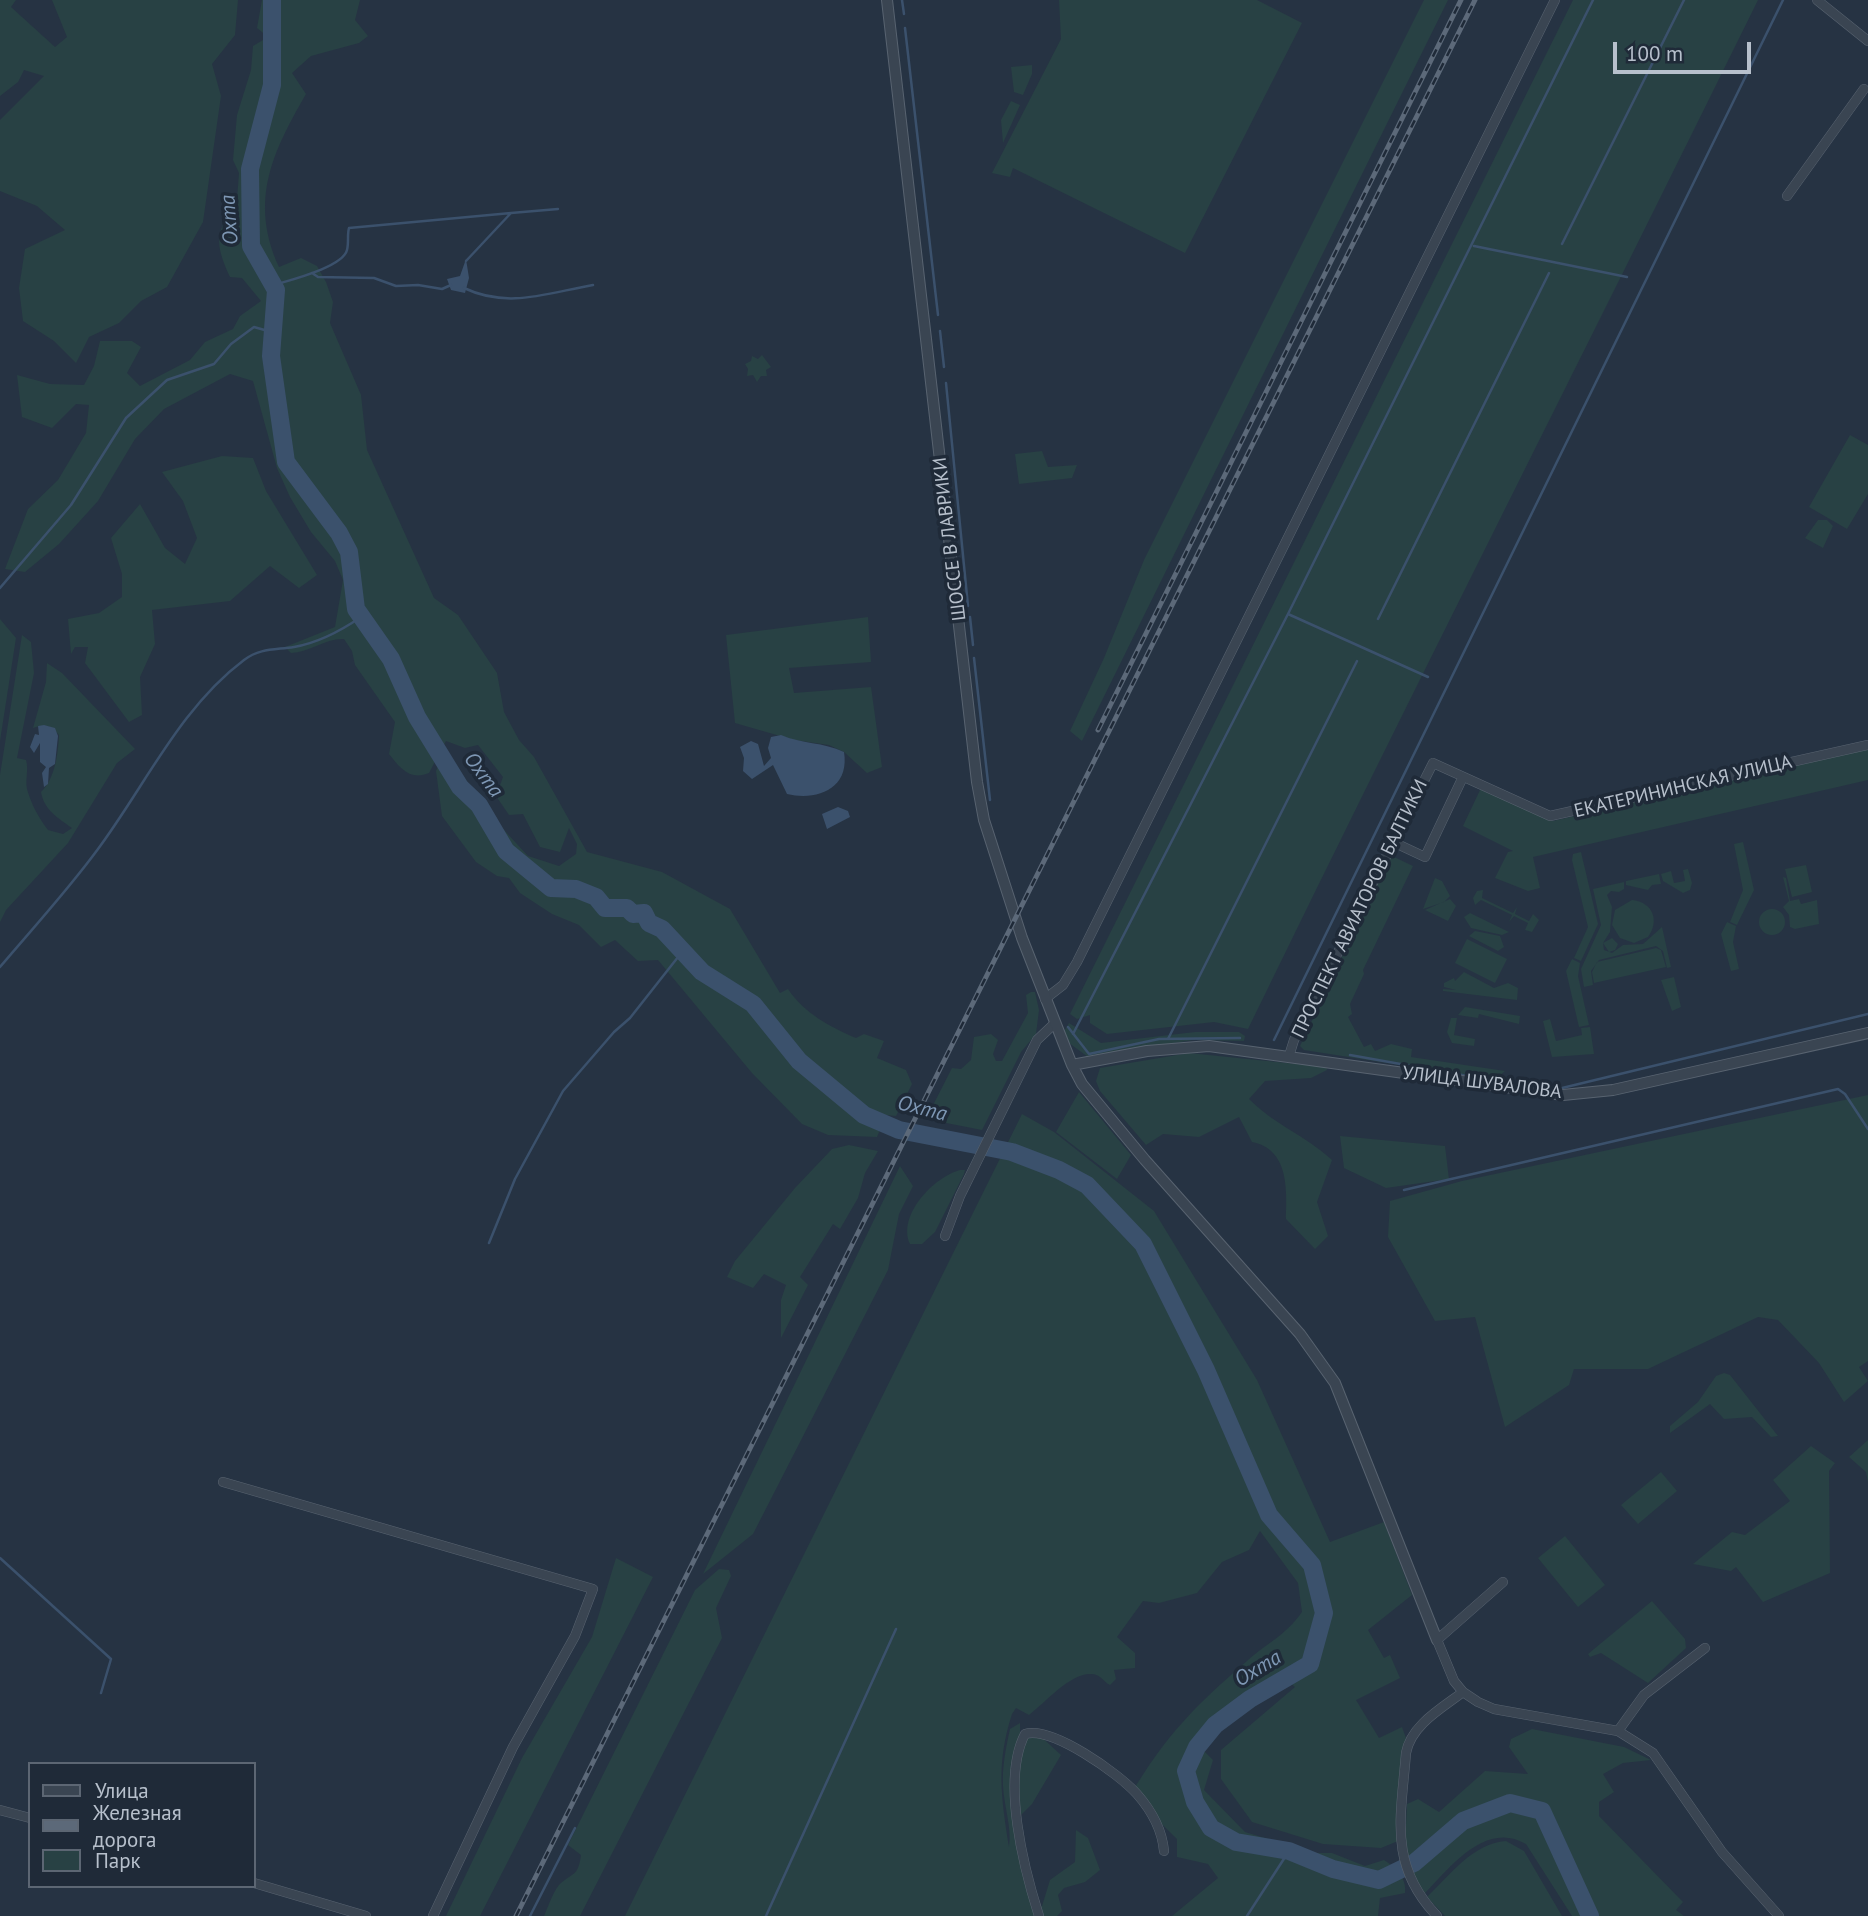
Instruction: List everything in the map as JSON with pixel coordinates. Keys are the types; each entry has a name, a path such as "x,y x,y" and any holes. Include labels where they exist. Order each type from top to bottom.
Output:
{"street":[{"name":"ШОССЕ В ЛАВРИКИ","path":"887,0 977,782 984,820 1001,873 1054,1024 1082,1084 1145,1160 1300,1334 1335,1383 1437,1640"},
{"path":"1045,999 1063,985 1077,962 1555,0"},
{"path":"1817,0 1868,41"},
{"path":"1787,196 1864,89"},
{"name":"ЕКАТЕРИНИНСКАЯ УЛИЦА","path":"1433,763 1462,779 1478,782 1550,816 1560,816 1868,745"},
{"name":"ПРОСПЕКТ АВИАТОРОВ БАЛТИКИ","path":"1289,1056 1294,1040 1433,763"},
{"path":"1393,842 1425,857 1462,779"},
{"path":"945,1236 960,1196 1037,1040 1054,1024"},
{"name":"УЛИЦА ШУВАЛОВА","path":"1072,1065 1190,1046 1259,1051 1506,1089 1563,1095 1614,1090 1868,1033"},
{"path":"223,1482 593,1589 575,1636 513,1747 433,1916"},
{"path":"1503,1582 1437,1640 1454,1681 1463,1692 1494,1709 1618,1731 1653,1753 1722,1852 1779,1916"},
{"path":"1618,1731 1644,1695 1705,1648"},
{"path":"1437,1916 1410,1882 1402,1856 1407,1746 1427,1720 1463,1692"},
{"path":"1039,1916 1019,1843 1017,1765 1025,1734 1045,1734 1063,1742 1100,1764 1135,1792 1163,1836 1164,1851"},
{"path":"0,1811 28,1818"},
{"path":"256,1884 366,1916"}],"green space":[{"path":"0,0 16,0 11,7 55,47 67,37 52,0 238,0 235,35 212,64 221,96 203,222 167,287 141,301 119,323 89,337 76,363 54,341 23,321 19,288 25,249 65,230 37,206 0,191 0,120 44,76 24,70 18,82 0,96"},
{"path":"262,0 360,0 355,20 368,36 359,43 311,56 292,73 306,94 283,137 268,178 266,220 270,243 279,267 301,258 317,266 326,282 333,302 330,323 361,395 367,450 434,598 458,615 497,673 504,712 519,740 534,757 587,852 662,872 730,909 780,993 788,989 810,1012 846,1034 856,1038 864,1034 884,1041 877,1058 906,1070 912,1084 896,1116 886,1115 877,1137 828,1135 802,1124 752,1073 658,960 638,961 615,940 601,947 579,925 552,914 520,893 509,878 497,876 476,862 442,816 436,771 443,755 450,759 504,830 528,856 559,866 576,854 577,844 569,828 560,852 540,847 523,814 509,815 496,796 503,777 478,745 465,748 446,741 429,773 416,775 406,772 389,754 395,722 355,665 352,651 344,639 291,653 285,647 335,627 343,580 335,561 311,532 290,497 277,468 253,381 230,374 164,409 135,439 98,501 59,544 25,572 5,569 28,509 58,480 86,433 89,405 76,404 52,428 22,417 17,375 50,384 84,385 94,366 100,341 132,341 141,347 127,373 140,386 190,360 205,342 233,329 240,316 261,301 242,278 230,277 219,241 223,226 236,212 239,173 233,160 237,115 251,70 253,46 268,37 257,28"},
{"path":"1059,0 1257,0 1302,23 1185,253 1013,168 1010,177 992,173 1061,39"},
{"path":"1424,0 1448,0 1082,741 1070,731 1104,658 1144,560"},
{"path":"1573,0 1758,0 1248,1029 1214,1022 1107,1034 1090,1023 1090,1015 1077,1019 1070,1014"},
{"path":"1032,65 1032,74 1023,95 1014,92 1011,67"},
{"path":"1011,101 1020,105 1003,143 1001,120"},
{"path":"762,355 771,367 766,370 767,376 761,376 757,382 753,375 747,376 748,369 745,364 751,361 752,356 758,359"},
{"path":"1850,435 1868,445 1868,494 1847,529 1809,507"},
{"path":"1042,451 1048,467 1077,465 1072,478 1019,484 1015,454"},
{"path":"222,456 253,458 266,491 317,575 299,588 270,566 230,601 152,610 155,644 140,677 142,715 129,722 85,663 88,647 75,647 71,654 68,619 99,613 122,597 122,574 111,538 140,504 165,548 185,564 197,538 183,501 162,472"},
{"path":"1818,520 1827,520 1833,526 1823,548 1805,538"},
{"path":"868,617 871,662 789,668 794,693 871,687 882,767 867,773 844,752 829,745 794,740 735,723 726,635"},
{"path":"0,619 16,638 0,741"},
{"path":"22,635 31,642 34,673 17,758 26,760 29,795 48,830 63,834 72,828 48,809 41,792 53,773 59,735 48,726 33,728 46,682 47,663 62,673 135,749 117,763 68,843 6,910 0,922 0,775"},
{"path":"1868,748 1868,780 1533,857 1540,888 1528,891 1495,878 1508,852 1513,851 1463,826 1481,788 1553,821"},
{"path":"1743,842 1754,890 1737,925 1730,922 1743,890 1734,844"},
{"path":"1581,852 1598,924 1581,961 1574,958 1588,927 1572,860 1573,854"},
{"path":"1390,855 1413,866 1363,970 1364,974 1350,1004 1352,1014 1348,1017 1364,1047 1371,1044 1375,1051 1391,1044 1412,1049 1411,1057 1505,1071 1495,1080 1304,1050 1300,1046"},
{"path":"1806,865 1812,892 1792,897 1785,869"},
{"path":"1688,869 1692,883 1690,890 1683,893 1663,881 1661,874 1671,871 1674,883 1685,881 1683,870"},
{"path":"1659,874 1661,884 1652,885 1648,890 1626,885 1626,881"},
{"path":"1783,877 1786,878 1790,901 1799,899 1801,904 1817,900 1819,924 1795,929 1790,927 1789,915 1783,907 1789,901"},
{"path":"1435,878 1442,881 1450,896 1444,902 1423,909"},
{"path":"1624,882 1624,889 1619,892 1611,891 1607,895 1612,907 1610,932 1603,943 1604,950 1612,953 1623,945 1643,944 1662,927 1671,967 1667,968 1663,951 1656,946 1599,960 1591,971 1593,985 1584,987 1581,969 1601,925 1593,889"},
{"path":"1483,890 1482,898 1513,913 1517,907 1515,914 1529,921 1533,914 1539,920 1532,932 1525,930 1528,923 1514,916 1509,922 1512,915 1481,900 1475,905 1473,898 1477,891"},
{"path":"1450,899 1456,906 1448,921 1425,910"},
{"path":"1632,900 1645,904 1654,919 1648,937 1634,943 1620,938 1612,925 1615,910"},
{"path":"1772,909 1781,913 1785,922 1781,931 1772,935 1763,931 1759,922 1763,913"},
{"path":"1470,913 1509,932 1502,935 1471,928 1464,917"},
{"path":"1727,922 1736,926 1733,942 1739,969 1731,971 1721,934"},
{"path":"1475,931 1500,936 1504,947 1498,951 1469,936"},
{"path":"1612,938 1618,944 1615,950 1609,952 1603,943"},
{"path":"1467,939 1507,959 1495,983 1455,963"},
{"path":"1656,948 1661,950 1666,967 1594,983 1592,972 1597,962"},
{"path":"1572,959 1580,963 1578,976 1589,1025 1579,1027 1566,971"},
{"path":"1464,972 1494,988 1508,983 1518,988 1517,1000 1443,991 1456,990 1444,987 1444,983 1454,978 1455,981"},
{"path":"1674,977 1681,1007 1672,1011 1661,980"},
{"path":"1035,992 1039,1010 1036,1034 1021,1052 982,1130 926,1119 952,1068 961,1069 971,1060 974,1037 991,1034 998,1040 993,1054 996,1061 1002,1061 1028,1013 1026,995"},
{"path":"1465,1007 1520,1016 1519,1024 1479,1014 1478,1018 1458,1015"},
{"path":"1451,1018 1457,1018 1454,1035 1475,1039 1474,1046 1452,1043 1447,1032"},
{"path":"1550,1019 1556,1041 1582,1035 1581,1028 1590,1027 1594,1054 1552,1057 1543,1021"},
{"path":"1069,1023 1101,1043 1195,1032 1239,1032 1245,1036 1244,1041 1193,1040 1088,1057 1069,1043 1063,1033"},
{"path":"1189,1053 1326,1067 1327,1070 1311,1078 1265,1081 1249,1099 1332,1160 1317,1202 1328,1236 1315,1249 1286,1219 1285,1184 1279,1162 1264,1146 1252,1142 1239,1117 1199,1137 1163,1134 1146,1145 1100,1091 1096,1081 1100,1068"},
{"path":"1079,1092 1131,1155 1117,1179 1056,1132"},
{"path":"1868,1095 1868,1361 1859,1367 1868,1381 1844,1402 1819,1363 1778,1320 1758,1317 1648,1369 1574,1369 1569,1385 1505,1427 1475,1317 1435,1321 1388,1237 1390,1201 1462,1181"},
{"path":"1022,1114 1054,1132 1154,1211 1257,1380 1330,1542 1384,1522 1412,1595 1368,1630 1384,1658 1390,1655 1400,1678 1356,1700 1379,1738 1402,1727 1407,1741 1402,1751 1398,1841 1381,1848 1323,1844 1252,1822 1221,1779 1221,1750 1295,1687 1281,1675 1283,1679 1214,1724 1204,1751 1213,1760 1204,1790 1245,1832 1314,1853 1332,1853 1365,1866 1384,1860 1400,1874 1405,1893 1380,1898 1378,1916 1172,1916 1218,1878 1208,1864 1177,1857 1177,1839 1131,1794 1157,1755 1197,1707 1255,1654 1289,1628 1302,1612 1298,1583 1260,1531 1249,1550 1222,1562 1197,1593 1159,1603 1143,1601 1117,1637 1135,1653 1135,1668 1114,1670 1116,1679 1110,1685 1097,1675 1083,1675 1066,1683 1029,1715 1016,1708 1012,1714 1002,1764 1004,1812 1009,1847 1003,1779 1010,1729 1020,1723 1020,1743 1037,1733 1061,1755 1032,1804 1013,1823 1035,1911 1042,1906 1050,1880 1075,1862 1076,1830 1088,1838 1100,1870 1085,1882 1064,1888 1058,1895 1062,1911 1057,1916 625,1916"},
{"path":"1340,1136 1445,1146 1449,1179 1386,1188 1344,1168"},
{"path":"849,1145 878,1151 865,1173 858,1198 840,1229 833,1224 800,1277 808,1285 781,1338 781,1300 786,1285 764,1274 753,1288 727,1277 735,1261 795,1188 832,1149"},
{"path":"900,1166 913,1186 899,1214 888,1270 753,1534 703,1574"},
{"path":"965,1170 964,1174 935,1232 922,1244 910,1244 907,1233 909,1221 920,1199 939,1180"},
{"path":"1724,1373 1730,1375 1778,1436 1771,1437 1752,1417 1724,1419 1710,1404 1670,1433 1670,1426 1698,1402 1716,1376"},
{"path":"1868,1440 1868,1483 1866,1472 1849,1457"},
{"path":"1811,1446 1835,1463 1829,1471 1830,1573 1763,1602 1736,1567 1731,1571 1693,1564 1732,1532 1745,1535 1790,1501 1773,1480"},
{"path":"1661,1472 1677,1491 1638,1524 1621,1505"},
{"path":"1565,1536 1605,1585 1578,1607 1538,1558"},
{"path":"616,1558 653,1577 480,1916 446,1916 522,1758 592,1637"},
{"path":"719,1569 729,1570 731,1576 716,1608 722,1638 580,1916 544,1916 557,1888 578,1868 581,1855 568,1845 695,1590"},
{"path":"1652,1601 1685,1639 1686,1648 1648,1683 1601,1653 1590,1657 1588,1654"},
{"path":"1532,1729 1624,1747 1651,1760 1623,1763 1603,1774 1614,1792 1599,1802 1599,1816 1683,1902 1676,1910 1684,1916 1572,1916 1526,1844 1511,1838 1483,1842 1470,1850 1425,1893 1417,1884 1406,1852 1407,1804 1418,1799 1439,1812 1485,1771 1528,1774 1509,1747 1511,1739"},
{"path":"1506,1841 1524,1851 1562,1916 1445,1916 1427,1897 1472,1854 1494,1843"}],"water":[{"path":"466,259 469,278 465,293 451,290 447,279 460,276"},
{"path":"38,726 55,728 58,736 55,764 49,768 48,784 44,787 42,773 46,767 40,762 40,743 34,753 30,747 35,734 39,735"},
{"path":"781,735 844,752 845,765 837,783 820,794 798,796 787,794 773,765 752,779 743,771 744,758 740,747 751,741 758,744 764,766 771,758 768,748 771,737"},
{"path":"838,807 848,811 850,817 827,829 822,814"}],"waterway":[{"name":"Охта","path":"272,0 272,85 250,169 251,246 276,290 271,356 286,462 339,533 349,552 356,609 391,659 417,717 460,787 479,805 506,851 551,888 576,889 596,897 605,908 627,908 633,914 644,913 649,923 662,929 702,972 753,1004 799,1061 864,1115 899,1130 1012,1152 1059,1170 1087,1185 1143,1244 1206,1370 1269,1515 1312,1565 1324,1613 1310,1664 1250,1699 1215,1725 1197,1747 1186,1771 1195,1802 1211,1828 1236,1842 1289,1851 1333,1869 1379,1880 1414,1863 1463,1821 1510,1803 1542,1811 1590,1916"},
{"path":"902,0 904,14"},
{"path":"1073,1034 1288,614 1593,0"},
{"path":"1562,244 1684,0"},
{"path":"1274,1040 1783,0"},
{"path":"905,28 938,315"},
{"path":"466,261 511,213 558,209"},
{"path":"274,285 336,262 347,250 349,228 511,213"},
{"path":"1474,246 1627,277"},
{"path":"312,273 318,277 374,278 396,286 418,285 442,289 451,285"},
{"path":"1378,619 1549,273"},
{"path":"464,288 496,298 512,298 544,295 593,285"},
{"path":"0,588 71,505 126,418 167,380 214,364 231,344 254,327 268,331 272,343"},
{"path":"940,331 944,367"},
{"path":"946,383 968,606"},
{"path":"1288,614 1428,677"},
{"path":"0,967 87,864 182,724 221,679 256,653 312,642 361,617"},
{"path":"970,617 973,645"},
{"path":"974,658 990,800"},
{"path":"1168,1039 1357,661"},
{"path":"489,1243 515,1179 563,1091 614,1032 630,1018 682,952"},
{"path":"1558,1089 1868,1014"},
{"path":"1068,1027 1089,1054 1159,1039 1240,1038"},
{"path":"1350,1055 1473,1077"},
{"path":"1404,1190 1838,1089 1845,1094 1868,1129"},
{"path":"0,1558 111,1659 101,1693"},
{"path":"766,1916 896,1629"},
{"path":"530,1916 575,1828"},
{"path":"1247,1916 1289,1851"}],"railway":[{"path":"1098,730 1461,0"},
{"path":"516,1916 1475,0"}]}
